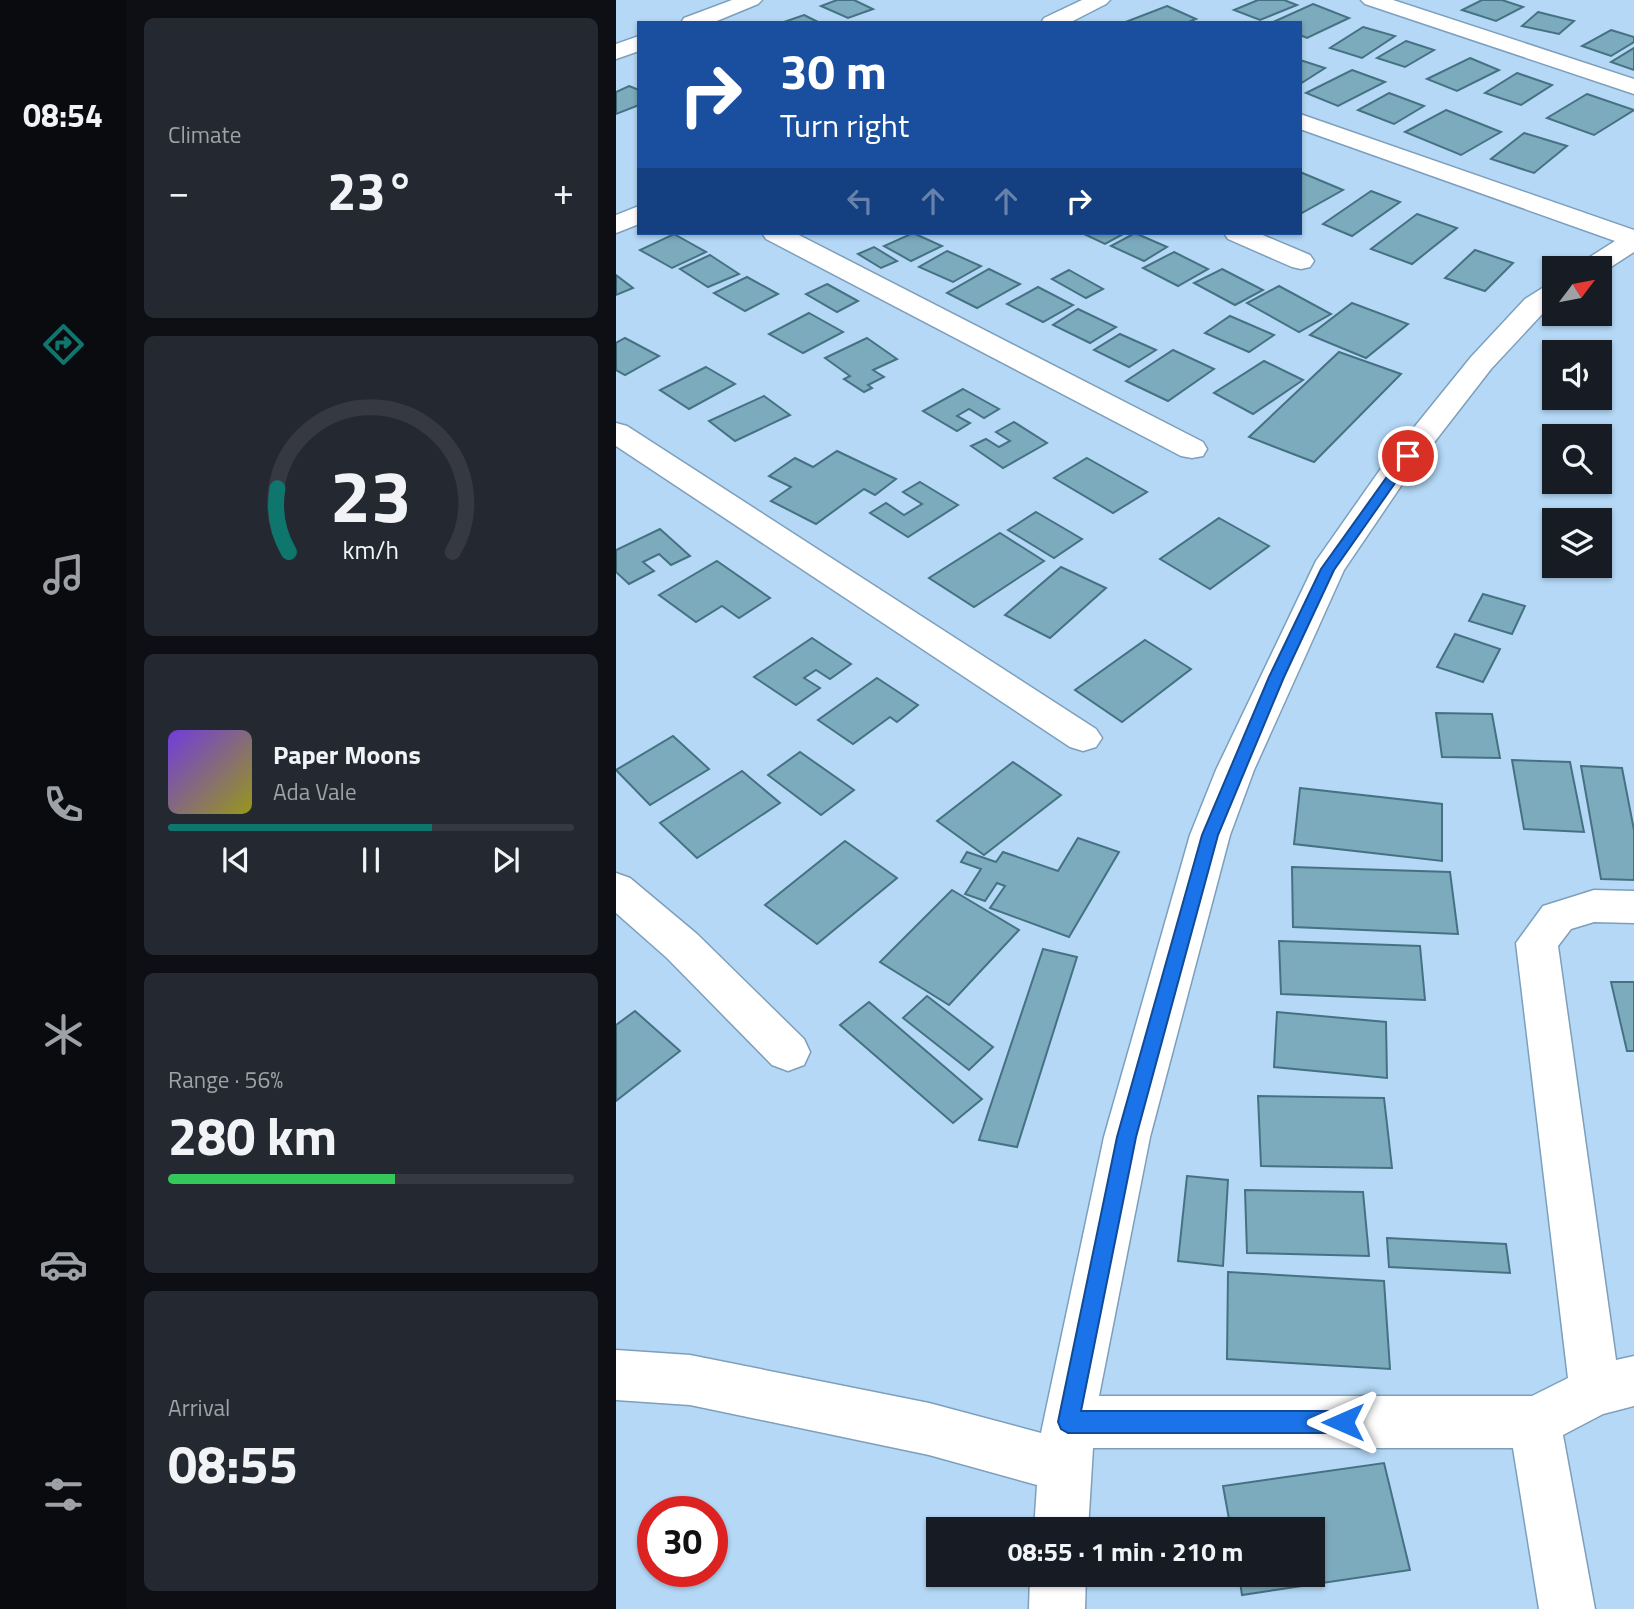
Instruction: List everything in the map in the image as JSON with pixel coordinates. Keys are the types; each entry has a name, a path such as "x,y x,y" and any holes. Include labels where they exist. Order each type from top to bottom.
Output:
{"street":[{"path":"697,21 751,0"},
{"path":"1056,21 1099,0"},
{"path":"1372,0 1634,87"},
{"path":"616,52 637,44"},
{"path":"1302,122 1634,240"},
{"path":"616,225 637,216"},
{"path":"779,235 1192,449"},
{"path":"1242,235 1301,261"},
{"path":"1609,256 1634,240"},
{"path":"1061,1517 1066,1444 1127,1137 1210,835 1235,770 1328,569 1393,474 1482,363 1542,301"},
{"path":"616,432 1083,737"},
{"path":"616,889 682,946 788,1052"},
{"path":"616,1375 703,1383 929,1429 1066,1444 1535,1422 1614,1386 1537,943 1557,917 1594,906 1634,907"},
{"path":"1535,1422 1567,1609"},
{"path":"1057,1609 1058,1587"}],"building":[{"path":"837,0 854,0 873,9 848,18 821,6"},
{"path":"1258,0 1284,0 1297,5 1260,20 1234,10"},
{"path":"1482,0 1502,0 1523,7 1496,21 1462,10"},
{"path":"1313,4 1349,18 1307,38 1302,36 1302,21 1275,21"},
{"path":"1167,6 1196,19 1191,21 1128,21"},
{"path":"1538,12 1574,21 1559,34 1522,26"},
{"path":"804,15 816,21 787,21"},
{"path":"1363,27 1395,36 1362,58 1330,48"},
{"path":"1611,30 1634,37 1634,42 1611,56 1582,46"},
{"path":"1406,41 1434,50 1405,67 1377,58"},
{"path":"1634,48 1634,70 1611,62"},
{"path":"1470,58 1499,70 1457,91 1427,79"},
{"path":"1302,61 1325,68 1302,83"},
{"path":"1352,70 1385,82 1338,106 1306,93"},
{"path":"1517,73 1552,85 1521,105 1485,93"},
{"path":"629,86 637,89 637,106 616,114 616,92"},
{"path":"1389,93 1424,106 1394,124 1358,110"},
{"path":"1587,94 1634,110 1594,135 1547,118"},
{"path":"1446,110 1501,132 1461,155 1405,132"},
{"path":"1524,133 1567,146 1534,173 1491,159"},
{"path":"1302,173 1343,190 1302,213"},
{"path":"1371,191 1400,202 1352,236 1323,224"},
{"path":"1417,214 1457,228 1412,264 1371,249"},
{"path":"676,235 706,252 672,268 640,250"},
{"path":"909,235 917,235 942,246 911,261 884,246"},
{"path":"1086,235 1121,235 1105,244"},
{"path":"1131,235 1140,235 1167,247 1144,261 1111,246"},
{"path":"874,247 897,261 881,268 858,254"},
{"path":"1475,250 1513,263 1485,291 1445,278"},
{"path":"947,251 981,266 953,282 919,267"},
{"path":"1174,252 1208,269 1178,286 1143,268"},
{"path":"710,255 739,274 708,287 680,269"},
{"path":"989,269 1020,284 977,308 947,293"},
{"path":"1222,269 1263,290 1235,305 1194,283"},
{"path":"1069,270 1103,289 1086,298 1052,279"},
{"path":"616,275 633,288 616,295"},
{"path":"747,277 778,294 745,311 714,293"},
{"path":"827,284 858,301 837,312 806,294"},
{"path":"1279,286 1331,314 1299,332 1247,303"},
{"path":"1038,287 1073,305 1043,322 1007,304"},
{"path":"1352,303 1408,324 1366,358 1310,335"},
{"path":"1078,309 1116,327 1090,343 1053,325"},
{"path":"809,313 843,332 803,353 769,334"},
{"path":"1230,316 1274,335 1249,352 1205,333"},
{"path":"1120,334 1156,350 1129,367 1094,350"},
{"path":"625,338 659,356 625,375 616,370 616,343"},
{"path":"867,338 897,359 873,370 884,377 868,385 872,388 864,392 844,379 850,376 825,358"},
{"path":"1173,350 1214,369 1168,401 1126,381"},
{"path":"1339,352 1401,374 1314,462 1249,437"},
{"path":"1264,361 1303,380 1253,414 1214,393"},
{"path":"706,367 735,384 689,409 660,390"},
{"path":"963,389 999,409 984,418 969,409 957,416 970,423 957,431 923,411"},
{"path":"764,396 790,415 735,441 709,421"},
{"path":"1014,422 1047,443 1003,468 971,446 986,439 999,447 1010,441 996,432"},
{"path":"837,451 896,479 875,495 864,489 816,524 771,501 791,487 769,476 795,458 813,467"},
{"path":"1087,458 1147,492 1113,513 1054,478"},
{"path":"920,482 958,505 908,537 870,513 886,503 904,515 922,504 903,492"},
{"path":"1036,512 1082,539 1054,558 1008,530"},
{"path":"1219,518 1269,546 1210,589 1160,559"},
{"path":"660,529 690,556 671,565 659,554 643,562 654,571 629,584 616,572 616,550"},
{"path":"1000,533 1044,561 974,607 929,578"},
{"path":"717,561 770,598 739,618 722,606 696,622 659,595"},
{"path":"1061,567 1106,588 1050,638 1005,615"},
{"path":"1483,594 1525,606 1512,634 1469,621"},
{"path":"1455,634 1500,649 1483,682 1437,667"},
{"path":"812,638 851,664 830,679 816,670 804,678 820,688 796,705 754,677"},
{"path":"1145,640 1191,669 1122,722 1075,690"},
{"path":"877,678 918,705 897,722 890,717 853,744 818,720"},
{"path":"1436,713 1492,714 1500,758 1442,757"},
{"path":"673,736 709,769 650,805 616,770"},
{"path":"800,752 854,790 821,815 768,775"},
{"path":"1512,760 1570,762 1584,832 1524,829"},
{"path":"1013,762 1061,795 984,855 937,821"},
{"path":"1581,766 1622,768 1634,830 1634,880 1601,879"},
{"path":"742,771 780,803 697,858 660,823"},
{"path":"1300,788 1442,804 1442,861 1294,844"},
{"path":"1078,838 1119,852 1069,937 990,908 1005,886 997,883 985,901 965,894 981,869 961,862 967,852 996,862 1003,852 1058,871"},
{"path":"845,841 897,878 817,944 765,905"},
{"path":"1292,867 1450,872 1458,934 1293,927"},
{"path":"952,890 1019,930 949,1005 880,962"},
{"path":"1279,941 1420,946 1425,1000 1281,994"},
{"path":"1043,949 1077,957 1017,1147 979,1140"},
{"path":"1611,982 1634,982 1634,1051 1627,1051"},
{"path":"927,996 993,1047 969,1070 903,1018"},
{"path":"869,1002 982,1099 953,1123 840,1025"},
{"path":"635,1011 680,1051 616,1101 616,1025"},
{"path":"1277,1012 1386,1022 1387,1078 1274,1067"},
{"path":"1258,1096 1384,1098 1392,1168 1261,1166"},
{"path":"1187,1176 1228,1180 1223,1266 1178,1261"},
{"path":"1245,1190 1363,1192 1369,1256 1247,1253"},
{"path":"1387,1238 1506,1244 1510,1273 1389,1267"},
{"path":"1228,1272 1384,1281 1390,1369 1227,1359"},
{"path":"1384,1463 1410,1570 1325,1583 1325,1517 1229,1517 1223,1486"},
{"path":"1241,1587 1296,1587 1242,1595"}],"route":[{"path":"1343,1422 1068,1422 1127,1137 1172,964 1210,835 1276,677 1328,569 1408,456"}]}
